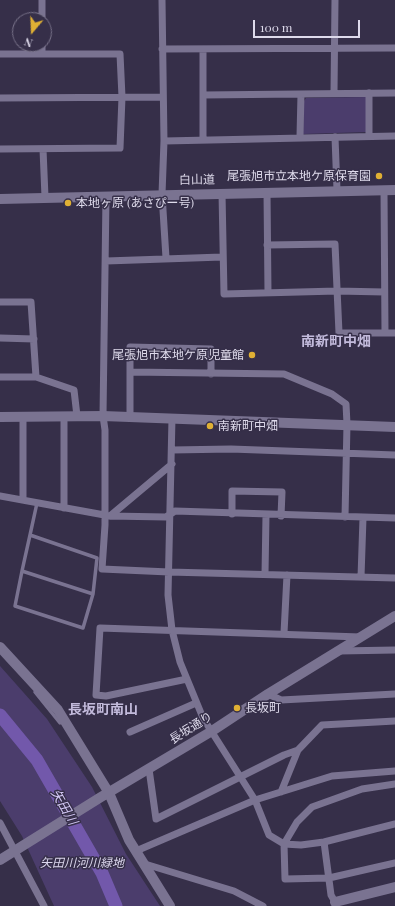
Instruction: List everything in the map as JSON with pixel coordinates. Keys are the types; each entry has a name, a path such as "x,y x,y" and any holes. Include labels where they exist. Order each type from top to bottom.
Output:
{"street":[{"path":"42,0 42,12"},
{"path":"162,0 162,97 164,140 162,194 166,258"},
{"path":"334,94 336,0"},
{"path":"162,49 334,50 395,48"},
{"path":"203,50 204,138"},
{"path":"0,54 120,54 122,97 120,148 0,149"},
{"path":"204,95 395,92"},
{"path":"369,93 370,136"},
{"path":"300,136 301,94"},
{"path":"0,98 162,97"},
{"path":"164,140 300,136 395,136"},
{"path":"336,137 336,190"},
{"path":"43,149 45,197"},
{"name":"白山道","path":"0,199 336,190 395,190"},
{"path":"384,190 385,333"},
{"path":"267,192 268,293"},
{"path":"222,193 222,257 224,294 337,291 384,292"},
{"path":"106,196 103,416 105,430 107,516 99,565 102,568 169,572 395,578"},
{"path":"268,245 335,244 339,333 395,333"},
{"path":"106,261 222,257"},
{"path":"0,302 31,302 36,376"},
{"path":"0,338 34,339"},
{"path":"130,417 130,347 211,349 211,374"},
{"path":"130,372 284,374 332,394 346,404 347,424 344,517"},
{"path":"0,377 36,376 74,390 77,416"},
{"path":"64,416 64,508"},
{"path":"0,417 103,416 395,427"},
{"path":"23,417 23,500"},
{"path":"172,418 168,595 172,630 180,662 203,718 255,800 269,835 284,844 301,845 324,842 395,824"},
{"path":"172,450 231,449 395,455"},
{"path":"107,516 172,464"},
{"path":"232,514 232,490 282,492 281,516"},
{"path":"0,496 107,516 166,517 174,511 281,516 395,518"},
{"path":"265,574 266,515"},
{"path":"361,577 363,518"},
{"path":"284,633 287,575"},
{"name":"長坂通り","path":"0,860 212,731 338,650 395,616"},
{"path":"187,679 106,696 96,695 100,628 284,633 361,637"},
{"path":"0,647 58,710 84,751 129,840 170,906"},
{"path":"338,650 395,650"},
{"path":"268,694 281,700 395,694"},
{"path":"130,732 196,703"},
{"path":"280,792 298,750 322,725 395,721"},
{"path":"150,769 156,819 284,754 298,750"},
{"path":"136,851 255,800 280,792 332,776 395,771"},
{"path":"395,784 362,789 312,807 297,822 284,844 285,879 329,878 395,863"},
{"path":"0,822 17,849 44,906"},
{"path":"324,842 331,895 335,904 395,887"},
{"path":"144,864 234,891 263,906"}],"lane":[{"path":"30,535 97,558 99,565 93,594 83,628 15,606 36,503"},
{"path":"22,571 93,594"},
{"path":"0,654 55,716 79,752 84,751"}],"green space":[{"path":"366,97 366,132 303,134 304,101 306,98"},
{"name":"矢田川河川緑地","path":"0,666 47,719 92,787 126,854 160,906 54,906 22,836 0,801"}],"waterway":[{"name":"矢田川","path":"0,715 37,760 102,873 116,906"}],"place":[{"name":"尾張旭市立本地ケ原保育園","path":"379,176"},
{"name":"本地ヶ原 (あさぴー号)","path":"68,203"},
{"name":"尾張旭市本地ケ原児童館","path":"252,355"},
{"name":"南新町中畑","path":"210,426"},
{"name":"長坂町","path":"237,708"}],"district":[{"name":"南新町中畑","path":"336,342"},
{"name":"長坂町南山","path":"103,710"}]}
